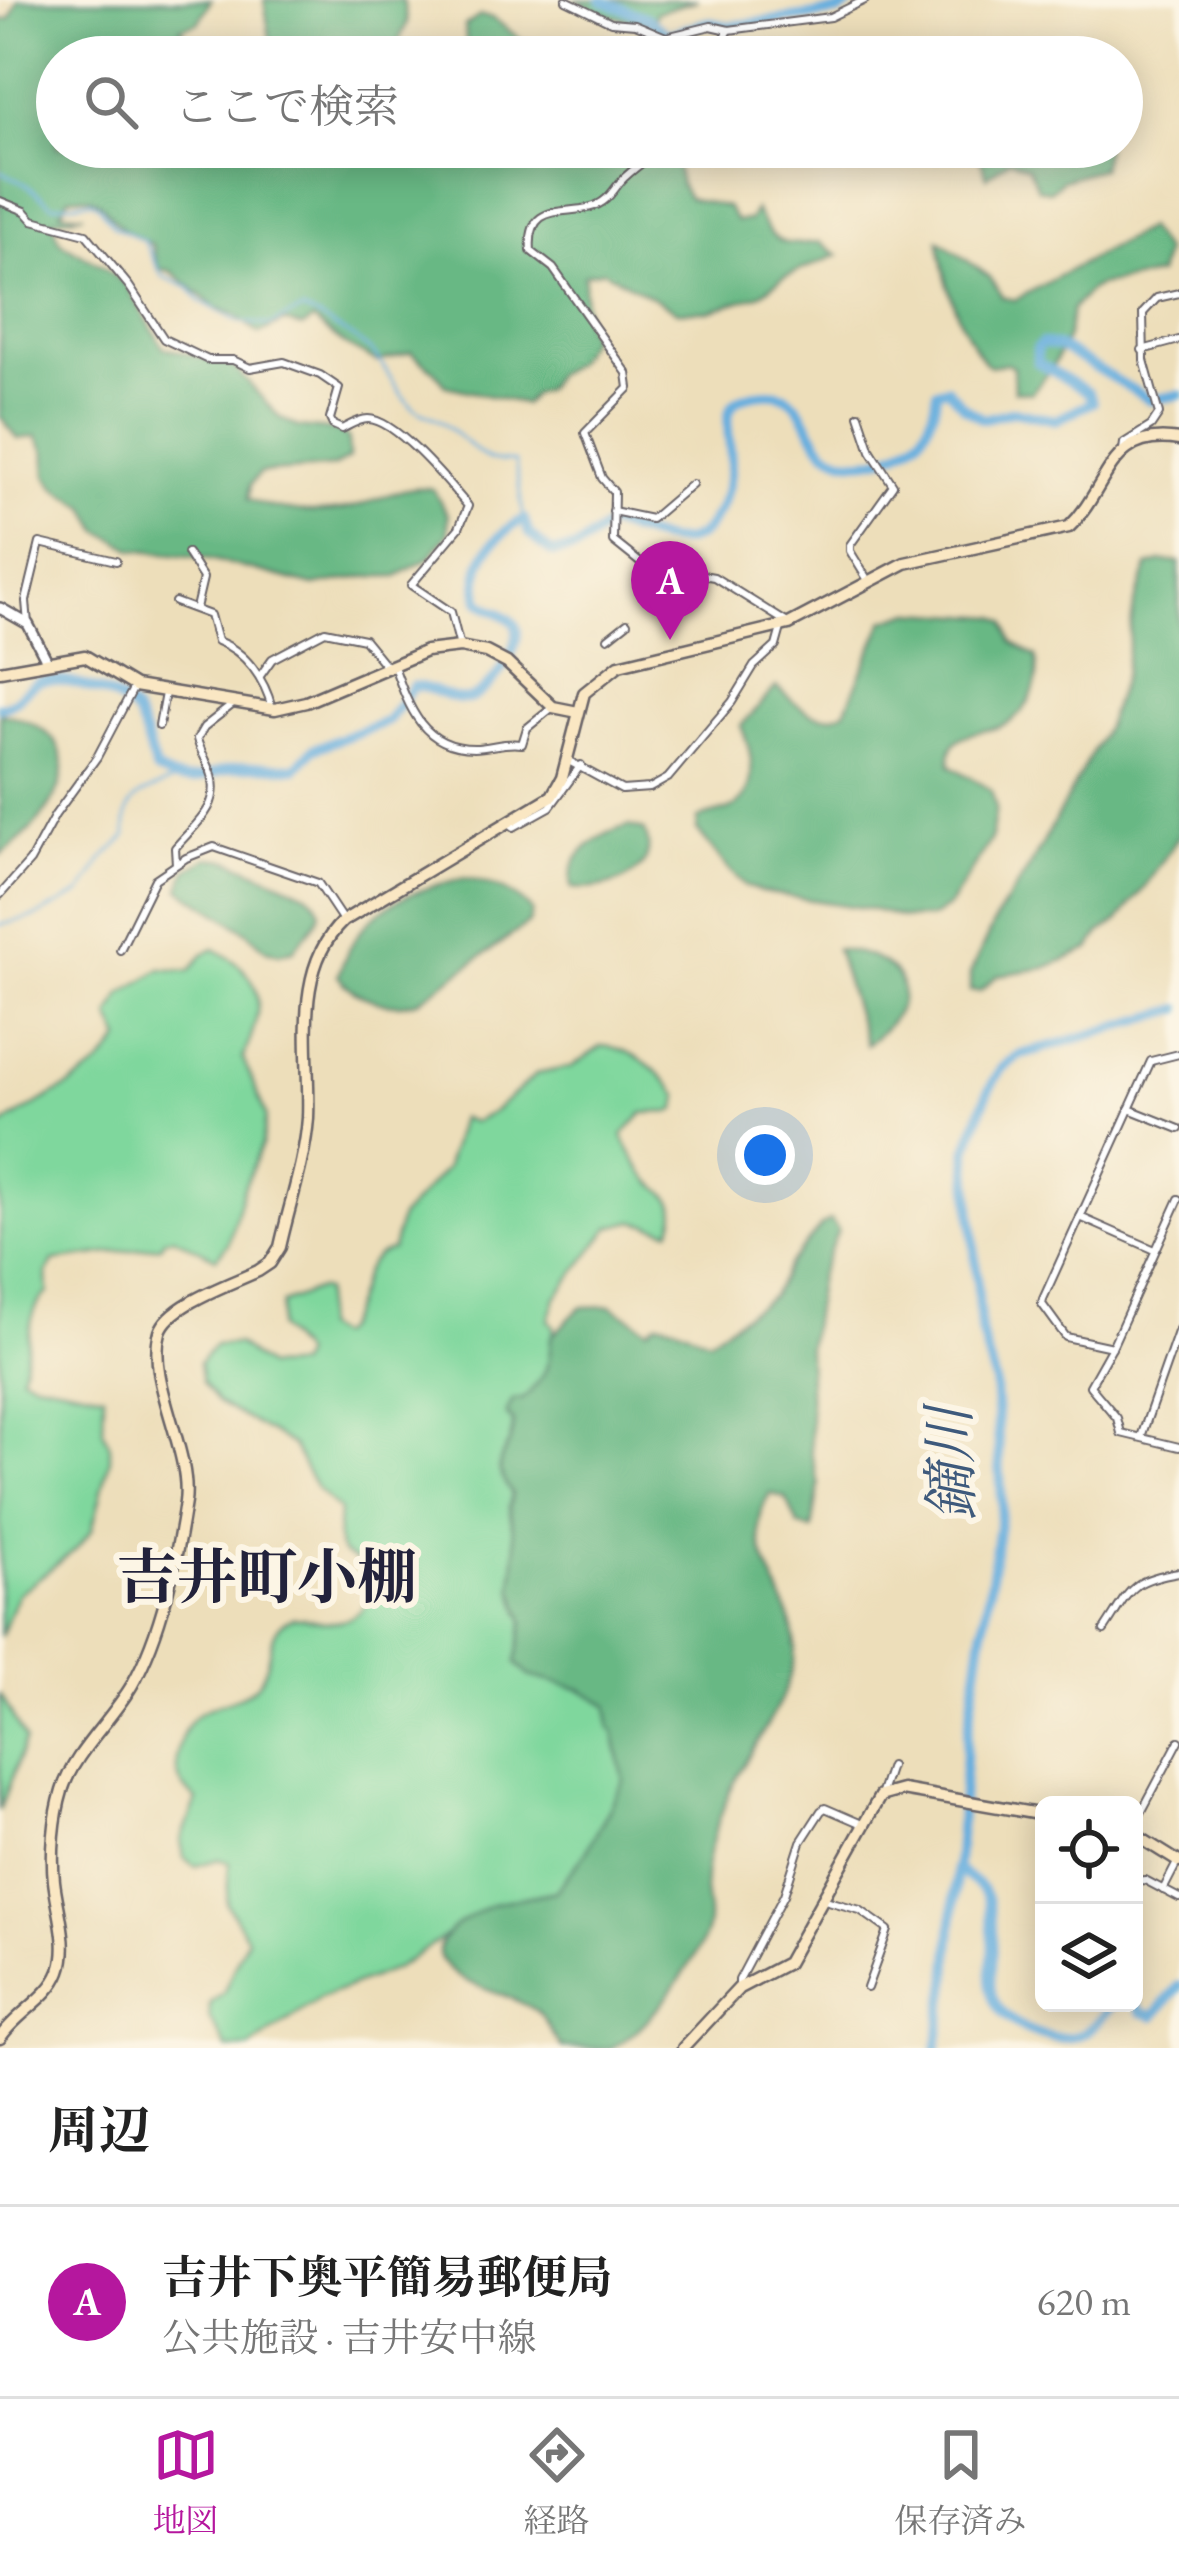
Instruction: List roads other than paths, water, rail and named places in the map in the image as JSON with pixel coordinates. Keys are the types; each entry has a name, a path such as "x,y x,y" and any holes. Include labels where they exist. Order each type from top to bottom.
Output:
{"main road":[{"path":"0,2038 52,1985 61,1969 64,1949 53,1878 59,1800 72,1770 133,1683 158,1621 172,1564 186,1488 158,1353 160,1330 173,1312 257,1271 280,1247 308,1121 305,1030 317,954 326,937 343,922 552,796 588,688 630,660 785,626 905,563 1069,526 1123,450 1158,436 1179,440"},
{"path":"0,670 85,656 133,689 272,708 306,702 426,650 460,647 499,658 553,707 578,712"},
{"path":"683,2048 739,1988 787,1963 880,1796 902,1790 1035,1814"},
{"path":"1143,1836 1178,1861"}],"street":[{"path":"566,0 611,22 661,36"},
{"path":"674,36 711,26 729,30 830,17 865,0"},
{"path":"726,36 729,30"},
{"path":"567,760 622,790 650,788 668,778 732,703 754,666 776,646 785,626 714,577 643,565 614,542 614,492 602,478 585,433 629,388 627,373 564,282 531,251 530,244 541,217 606,200 636,168"},
{"path":"0,201 25,211 33,220 86,234 164,339 208,360 233,360 250,368 284,362 320,375 339,388 330,419 333,425 342,429 364,418 377,420 409,444 468,506 459,528 411,585 451,612 460,647"},
{"path":"1123,450 1124,443 1155,423 1159,414 1142,350 1143,313 1157,298 1179,293"},
{"path":"1142,350 1179,340"},
{"path":"859,415 871,451 892,485 850,544 869,582"},
{"path":"612,521 651,519 692,484"},
{"path":"47,661 28,624 26,601 40,543 116,561"},
{"path":"187,553 203,578 196,608"},
{"path":"175,602 212,617 217,641 231,647 260,676 272,708"},
{"path":"0,608 28,624"},
{"path":"608,638 627,623"},
{"path":"260,676 272,659 325,631 364,639 389,664 415,719 439,742 480,748 499,742 522,744 527,728 553,707"},
{"path":"0,895 30,861 55,815 105,745 133,689"},
{"path":"159,726 166,690"},
{"path":"176,864 175,848 206,813 214,796 197,739 234,702"},
{"path":"509,823 514,827 550,807 581,765"},
{"path":"120,950 151,884 176,864 214,847 318,883 343,922"},
{"path":"1112,1347 1066,1337 1042,1304 1150,1061 1179,1054"},
{"path":"1129,1108 1179,1129"},
{"path":"1179,1199 1090,1386 1117,1418 1121,1433 1179,1447"},
{"path":"1080,1217 1155,1250"},
{"path":"1165,1230 1179,1232"},
{"path":"1141,1437 1179,1329"},
{"path":"1104,1630 1143,1577 1179,1572"},
{"path":"1143,1813 1179,1743"},
{"path":"880,1796 890,1766"},
{"path":"739,1988 793,1875 801,1842 821,1811 825,1808 862,1824"},
{"path":"1163,1890 1178,1861"},
{"path":"1143,1880 1179,1898"},
{"path":"824,1900 860,1910 888,1930 867,1988"}],"waterway":[{"path":"601,0 647,18 669,34 707,22 730,26 838,12 856,0"},
{"path":"0,171 53,205 91,201 98,205 114,226 144,241 162,276 239,322 270,325 303,310 351,337 375,355 413,407 442,422 488,459 515,462 524,519"},
{"path":"0,707 39,681 76,684 130,708 156,770 169,776 189,780 245,766 296,768 313,749 388,721 413,686 469,699 486,688 512,653 517,630 513,622 480,601 478,575 493,543 524,519 529,534 552,553 576,549 609,525 671,541 701,534 719,510 727,488 729,415 739,399 782,395 798,407 830,453 866,461 891,455 914,442 928,425 937,391 947,388 983,419 1013,411 1056,420 1093,402 1089,393 1037,362 1042,343 1060,347 1150,400 1179,395"},
{"path":"0,925 37,916 81,893 103,859 126,837 131,804 177,779"},
{"name":"鏑川","path":"937,2048 948,1979 967,1738 1002,1505 995,1382 981,1332 967,1151 988,1091 1002,1068 1020,1055 1179,1009"},
{"path":"956,1868 988,1901 991,1990 1005,2015 1041,2035 1068,2038 1089,2029 1106,2012"},
{"path":"1141,2012 1154,2016 1179,1986"}],"place":[{"name":"吉井下奥平簡易郵便局","path":"670,640"}],"district":[{"name":"吉井町小棚","path":"267,1577"}]}
